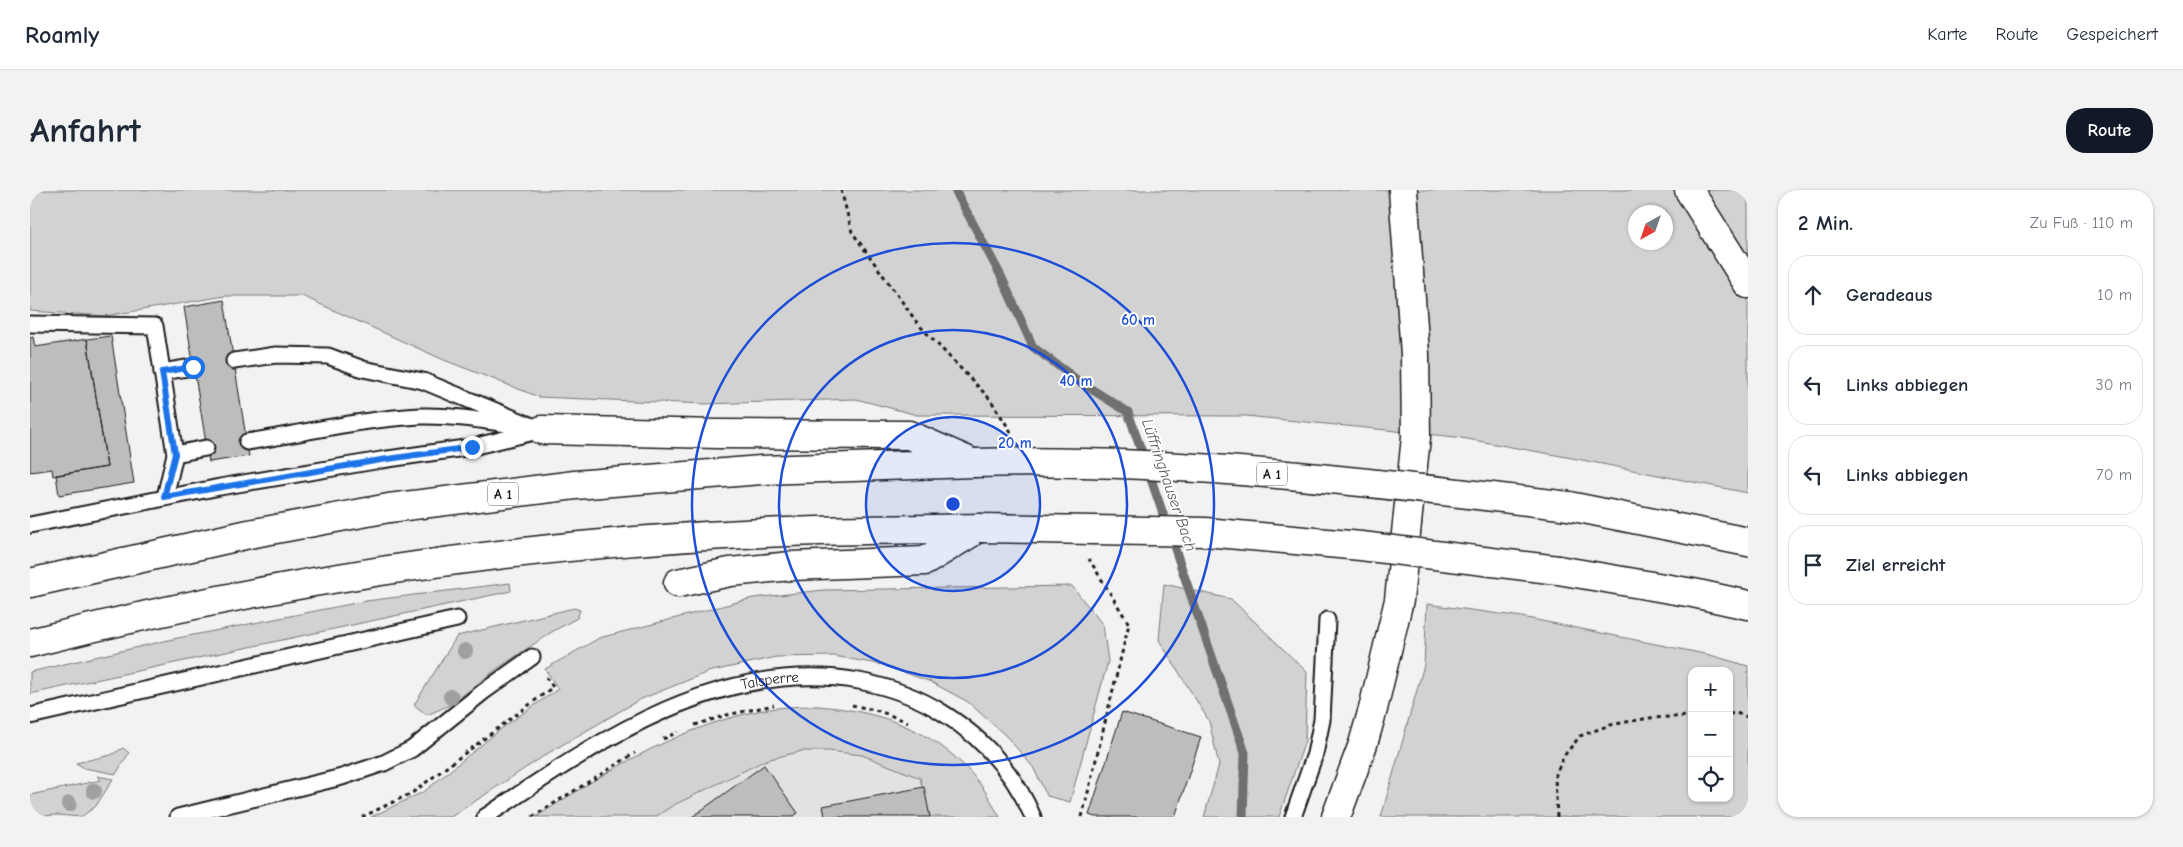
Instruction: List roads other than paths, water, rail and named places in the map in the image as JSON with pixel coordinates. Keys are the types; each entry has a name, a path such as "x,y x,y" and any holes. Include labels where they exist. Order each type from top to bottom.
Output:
{"main road":[{"path":"1336,817 1360,752 1373,709 1399,600 1416,437 1415,354 1403,190"},
{"path":"1689,190 1748,284"},
{"path":"542,430 718,434 909,435 974,463"},
{"name":"A 1","path":"30,583 249,534 389,508 575,485 761,470 1054,461 1209,469 1366,482 1569,506 1748,542"},
{"path":"678,583 730,572 783,567 925,560 979,528"},
{"path":"30,643 267,589 400,567 586,545 762,532 979,528 1205,532 1361,546 1558,570 1693,593 1748,605"}],"lane":[{"path":"30,324 155,326 175,454 164,497"},
{"path":"234,361 276,355 328,356 363,369 424,381 542,430"},
{"path":"162,372 193,367"},
{"path":"247,442 376,420 421,416 468,419 542,430"},
{"path":"30,525 164,497 381,460 472,447 542,430"},
{"path":"175,454 206,448"},
{"path":"30,512 50,520"},
{"path":"30,716 457,619"},
{"path":"1293,817 1315,754 1322,720 1327,620"},
{"path":"178,817 342,777 384,763 412,749 483,692 532,657"},
{"name":"Talsperre","path":"484,817 602,741 681,703 753,682 832,677 875,684 920,699 963,725 998,760 1027,802 1033,817"}],"waterway":[{"name":"Lüffringhauser Bach","path":"955,190 1001,276 1033,347 1080,382 1128,412 1245,753 1243,817"}]}
